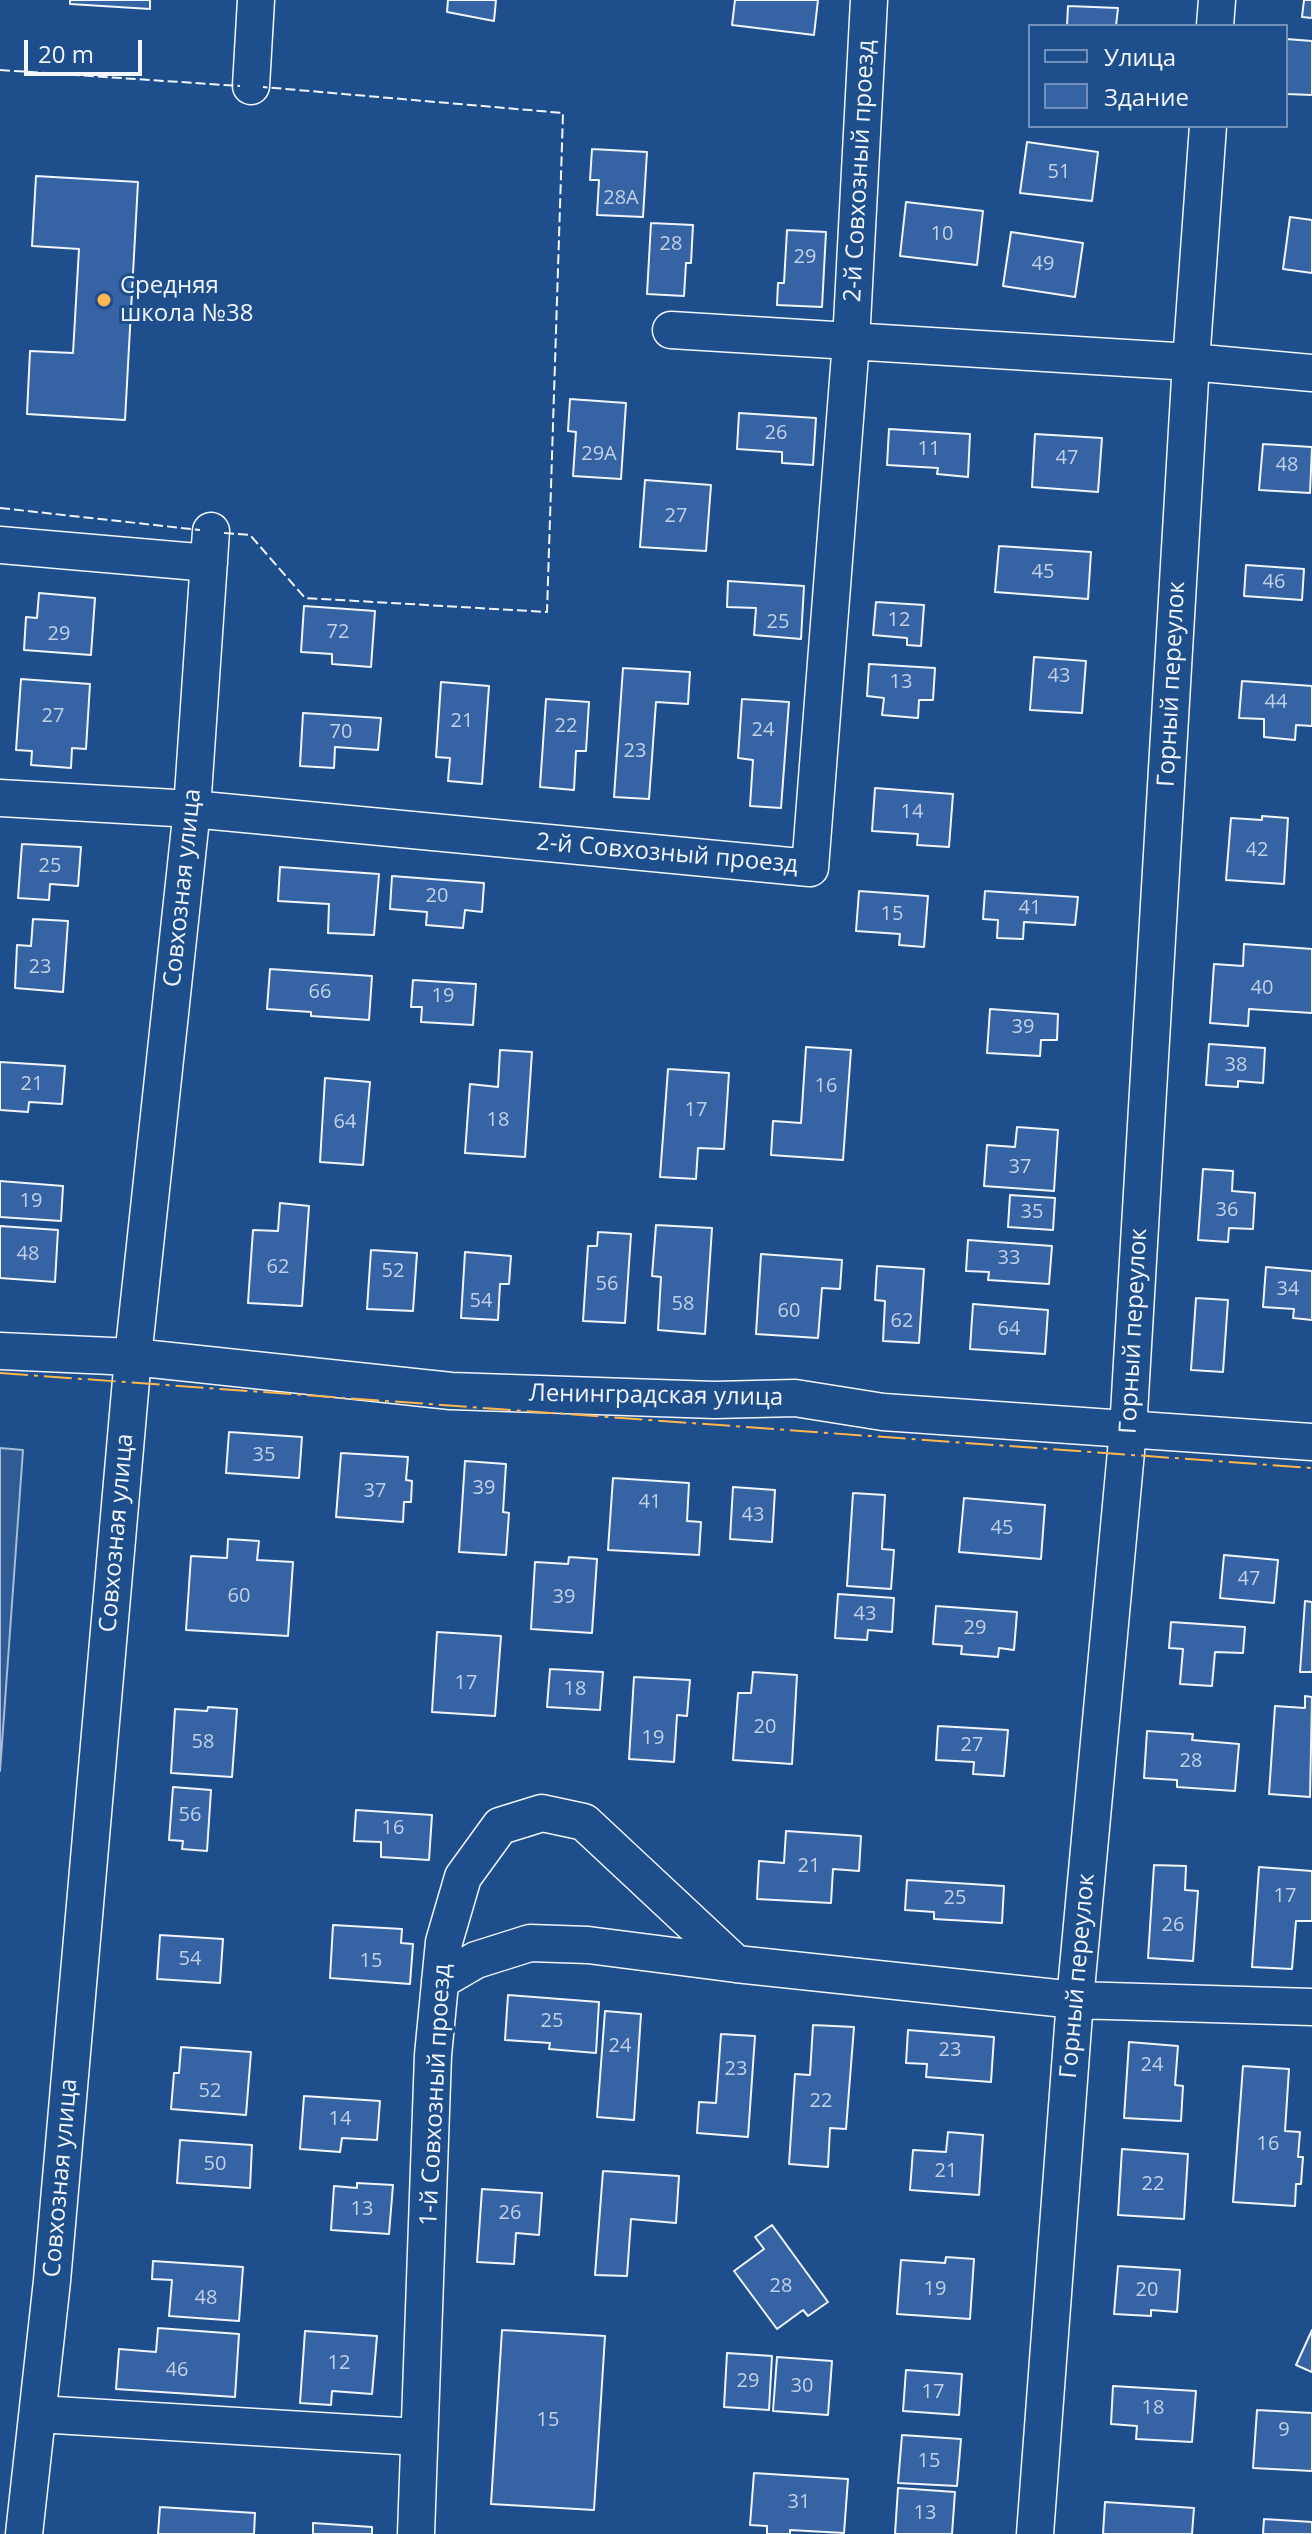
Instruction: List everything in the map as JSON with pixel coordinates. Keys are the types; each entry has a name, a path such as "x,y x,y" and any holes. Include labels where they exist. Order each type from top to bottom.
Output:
{"street":[{"path":"251,86 256,0"},
{"name":"2-й Совхозный проезд","path":"192,809 810,868 851,342 869,0"},
{"path":"1215,24 1217,0"},
{"name":"Горный переулок","path":"1035,2534 1075,2000 1128,1430 1191,362 1208,128"},
{"path":"671,330 1191,362 1312,373"},
{"name":"Совхозная улица","path":"0,545 210,547 192,809 133,1357 52,2281 24,2534"},
{"path":"0,798 192,809"},
{"name":"Ленинградская улица","path":"0,1351 133,1357 451,1391 715,1400 795,1398 883,1412 1312,1442"},
{"name":"1-й Совхозный проезд","path":"416,2534 433,2055 444,1942 463,1877 500,1826 542,1813 584,1822 736,1964"},
{"path":"440,1981 476,1960 530,1943 588,1945 1075,2000 1312,2007"},
{"path":"38,2414 419,2437"}],"shaded area":[{"path":"0,1448 23,1450 0,1771"}],"building":[{"path":"70,0 150,0 150,9 70,4"},
{"path":"448,0 496,0 494,21 447,12"},
{"path":"735,0 818,0 814,35 732,25"},
{"path":"1304,0 1312,0 1312,18 1302,17"},
{"path":"1068,6 1118,8 1116,24 1067,24"},
{"path":"1288,39 1312,41 1312,95 1288,94"},
{"path":"1027,142 1098,152 1092,201 1020,193"},
{"path":"592,149 647,152 643,217 597,215 599,180 590,180"},
{"name":"Средняя школа №38","path":"36,176 138,182 125,420 27,414 30,351 73,353 79,249 32,246"},
{"path":"906,202 983,211 977,265 900,256"},
{"path":"1290,217 1312,220 1312,273 1283,269"},
{"path":"651,223 693,225 691,263 686,263 684,296 647,294"},
{"path":"787,230 826,232 822,307 777,305 778,283 784,283"},
{"path":"1011,232 1083,243 1075,297 1003,286"},
{"path":"570,399 626,403 621,479 573,476 576,432 568,431"},
{"path":"739,413 816,418 813,465 782,463 782,452 737,449"},
{"path":"889,429 970,434 968,477 937,474 938,468 887,465"},
{"path":"1035,434 1102,438 1098,492 1032,487"},
{"path":"1263,444 1312,447 1310,493 1259,490"},
{"path":"645,480 711,485 706,551 640,547"},
{"path":"999,546 1091,552 1088,599 995,592"},
{"path":"1246,565 1304,569 1302,600 1244,596"},
{"path":"728,581 804,586 801,639 754,635 756,608 727,607"},
{"path":"39,593 95,598 91,655 24,650 26,617 37,618"},
{"path":"876,602 924,605 921,646 907,645 907,638 873,635"},
{"path":"304,606 375,611 371,667 332,664 332,654 301,652"},
{"path":"1034,657 1086,661 1082,713 1030,710"},
{"path":"869,664 935,668 933,700 919,700 918,718 882,715 884,698 867,696"},
{"path":"623,668 690,672 688,704 656,702 649,799 614,797"},
{"path":"21,679 90,684 86,749 72,748 71,768 31,765 32,751 16,750"},
{"path":"1242,681 1312,686 1312,726 1296,725 1295,740 1264,737 1264,719 1239,718"},
{"path":"441,682 489,686 482,784 448,781 450,758 436,757"},
{"path":"546,699 589,702 586,751 576,751 574,790 540,787"},
{"path":"742,699 789,702 781,808 750,806 753,760 738,758"},
{"path":"303,713 381,718 378,750 335,747 334,768 300,766"},
{"path":"875,788 953,794 949,847 917,845 918,834 872,831"},
{"path":"1262,816 1288,818 1284,884 1226,880 1231,818 1262,820"},
{"path":"22,844 81,847 78,886 50,884 49,900 18,898"},
{"path":"280,867 379,874 374,935 328,933 329,904 278,901"},
{"path":"392,876 484,883 482,912 465,910 463,928 426,925 427,912 390,909"},
{"path":"859,891 928,896 924,947 899,945 900,934 856,931"},
{"path":"985,891 1078,897 1075,925 1024,922 1023,939 997,938 998,920 983,919"},
{"path":"33,919 68,921 63,992 15,988 17,945 31,946"},
{"path":"1244,944 1312,949 1312,1013 1249,1009 1248,1026 1210,1023 1214,964 1243,966"},
{"path":"270,969 372,976 369,1020 267,1009"},
{"path":"413,980 476,984 473,1025 421,1022 422,1007 411,1007"},
{"path":"990,1009 1058,1014 1057,1040 1041,1040 1040,1056 987,1053"},
{"path":"1209,1044 1265,1048 1263,1083 1238,1081 1238,1087 1206,1085"},
{"path":"806,1047 851,1050 843,1160 771,1155 773,1121 801,1123"},
{"path":"500,1050 532,1052 525,1157 465,1153 470,1084 498,1087"},
{"path":"0,1062 65,1066 62,1104 29,1102 28,1112 0,1110"},
{"path":"668,1069 729,1073 724,1149 698,1148 696,1179 660,1177"},
{"path":"325,1078 370,1082 363,1165 320,1162"},
{"path":"1017,1127 1058,1130 1054,1191 984,1186 987,1145 1015,1147"},
{"path":"1203,1169 1233,1171 1232,1191 1255,1193 1253,1229 1229,1228 1228,1242 1198,1240"},
{"path":"0,1181 63,1186 61,1221 0,1217"},
{"path":"1010,1195 1055,1198 1053,1230 1008,1227"},
{"path":"280,1203 309,1206 302,1306 248,1303 253,1230 278,1231"},
{"path":"656,1225 712,1228 705,1334 658,1330 661,1277 652,1276"},
{"path":"0,1226 58,1230 55,1282 0,1278"},
{"path":"598,1232 631,1234 625,1323 583,1321 588,1246 597,1246"},
{"path":"968,1240 1052,1246 1049,1284 988,1280 989,1272 966,1271"},
{"path":"371,1250 417,1253 413,1311 367,1309"},
{"path":"465,1252 511,1256 509,1284 500,1284 498,1320 461,1318"},
{"path":"761,1254 842,1260 840,1289 822,1288 818,1338 756,1334"},
{"path":"877,1266 924,1269 919,1343 883,1341 885,1301 875,1300"},
{"path":"1266,1267 1312,1271 1312,1320 1293,1318 1294,1309 1263,1307"},
{"path":"1196,1298 1228,1300 1223,1372 1191,1370"},
{"path":"973,1304 1048,1310 1045,1354 970,1349"},
{"path":"229,1432 302,1437 299,1478 226,1473"},
{"path":"341,1453 408,1457 406,1480 412,1481 411,1502 404,1502 403,1522 336,1517"},
{"path":"465,1461 506,1464 503,1512 509,1513 506,1555 459,1552"},
{"path":"613,1478 689,1483 687,1521 701,1522 699,1555 608,1550"},
{"path":"733,1487 775,1490 772,1542 730,1539"},
{"path":"853,1493 885,1495 882,1549 894,1550 891,1589 847,1586"},
{"path":"964,1498 1045,1505 1041,1559 959,1552"},
{"path":"228,1539 259,1541 257,1560 293,1562 288,1636 186,1630 191,1556 227,1558"},
{"path":"1224,1555 1278,1560 1274,1603 1220,1598"},
{"path":"569,1557 597,1559 592,1633 531,1629 535,1562 568,1564"},
{"path":"838,1594 894,1598 892,1632 868,1630 867,1640 835,1638"},
{"path":"1305,1601 1312,1602 1312,1672 1300,1672"},
{"path":"936,1606 1017,1612 1014,1650 999,1648 998,1657 961,1654 962,1646 933,1644"},
{"path":"1171,1622 1245,1627 1243,1653 1215,1652 1212,1686 1180,1684 1183,1649 1169,1648"},
{"path":"437,1632 501,1636 495,1716 432,1712"},
{"path":"550,1669 603,1672 600,1710 547,1707"},
{"path":"753,1672 797,1675 792,1764 733,1760 738,1693 751,1693"},
{"path":"634,1677 690,1680 687,1716 677,1715 674,1762 629,1759"},
{"path":"1305,1696 1312,1697 1310,1797 1269,1794 1275,1706 1305,1708"},
{"path":"208,1707 237,1709 232,1777 171,1773 175,1709 207,1711"},
{"path":"938,1726 1008,1730 1004,1776 973,1774 974,1762 936,1760"},
{"path":"1147,1731 1193,1734 1192,1740 1239,1744 1235,1791 1177,1787 1177,1780 1144,1778"},
{"path":"173,1787 211,1790 207,1851 182,1849 183,1841 169,1840"},
{"path":"356,1810 432,1815 429,1860 381,1857 381,1842 354,1841"},
{"path":"786,1831 861,1836 859,1871 833,1869 831,1903 757,1899 759,1861 784,1863"},
{"path":"1154,1865 1186,1866 1185,1890 1198,1891 1193,1961 1148,1958"},
{"path":"1259,1867 1312,1871 1312,1921 1296,1921 1292,1969 1252,1967"},
{"path":"907,1880 1004,1886 1002,1923 934,1919 934,1912 905,1910"},
{"path":"333,1925 402,1929 401,1943 413,1944 410,1984 330,1978"},
{"path":"160,1935 223,1939 220,1983 157,1979"},
{"path":"508,1995 599,2002 596,2053 549,2049 550,2043 505,2040"},
{"path":"605,2011 641,2014 634,2120 597,2117"},
{"path":"813,2025 854,2027 846,2129 830,2128 828,2167 789,2164 795,2074 810,2075"},
{"path":"908,2030 994,2037 991,2082 926,2077 927,2064 906,2063"},
{"path":"721,2034 755,2036 748,2137 697,2133 699,2102 716,2103"},
{"path":"1129,2042 1178,2046 1175,2085 1183,2086 1181,2121 1124,2118"},
{"path":"181,2047 251,2052 246,2115 171,2109 174,2073 179,2073"},
{"path":"1243,2066 1289,2069 1285,2131 1300,2132 1298,2157 1303,2157 1301,2184 1296,2184 1295,2206 1233,2202"},
{"path":"304,2096 380,2101 377,2140 342,2138 340,2152 300,2149"},
{"path":"948,2132 983,2135 979,2195 910,2190 913,2150 946,2152"},
{"path":"180,2140 252,2145 250,2188 177,2183"},
{"path":"1122,2149 1188,2154 1184,2219 1118,2215"},
{"path":"603,2171 679,2176 676,2223 631,2219 627,2276 595,2275"},
{"path":"357,2183 393,2185 389,2234 331,2230 334,2186 357,2188"},
{"path":"482,2189 542,2193 539,2235 516,2233 514,2264 477,2262"},
{"path":"772,2225 828,2302 808,2316 803,2310 777,2329 734,2271 764,2249 755,2237"},
{"path":"946,2257 974,2259 970,2319 897,2314 901,2260 945,2263"},
{"path":"153,2261 243,2267 239,2321 169,2316 172,2280 152,2279"},
{"path":"1118,2266 1180,2270 1177,2312 1151,2310 1151,2316 1114,2314"},
{"path":"158,2328 239,2334 235,2397 116,2389 119,2349 156,2352"},
{"path":"502,2330 605,2336 594,2510 491,2504"},
{"path":"1312,2330 1312,2372 1296,2365"},
{"path":"305,2331 377,2336 372,2394 332,2391 331,2405 300,2403"},
{"path":"727,2353 772,2356 769,2410 724,2407"},
{"path":"777,2357 832,2361 828,2415 773,2411"},
{"path":"906,2370 962,2374 959,2415 903,2411"},
{"path":"1113,2386 1196,2391 1192,2442 1136,2439 1137,2426 1111,2424"},
{"path":"1257,2410 1312,2413 1312,2471 1253,2468"},
{"path":"902,2435 961,2439 957,2486 898,2483"},
{"path":"754,2473 848,2479 844,2533 790,2530 790,2534 767,2534 767,2526 750,2525"},
{"path":"898,2488 955,2492 952,2534 895,2534"},
{"path":"1105,2502 1194,2508 1192,2534 1103,2534"},
{"path":"160,2507 255,2513 254,2534 158,2534"},
{"path":"1264,2519 1312,2522 1312,2534 1263,2534"},
{"path":"313,2523 372,2527 372,2534 313,2534"}],"fence":[{"path":"0,70 240,86"},
{"path":"224,533 250,535 305,598 547,612 563,113 263,87"},
{"path":"0,508 200,530"}],"power":[{"path":"0,1373 1312,1468"}],"place":[{"name":"Средняя школа №38","path":"104,300"}]}
